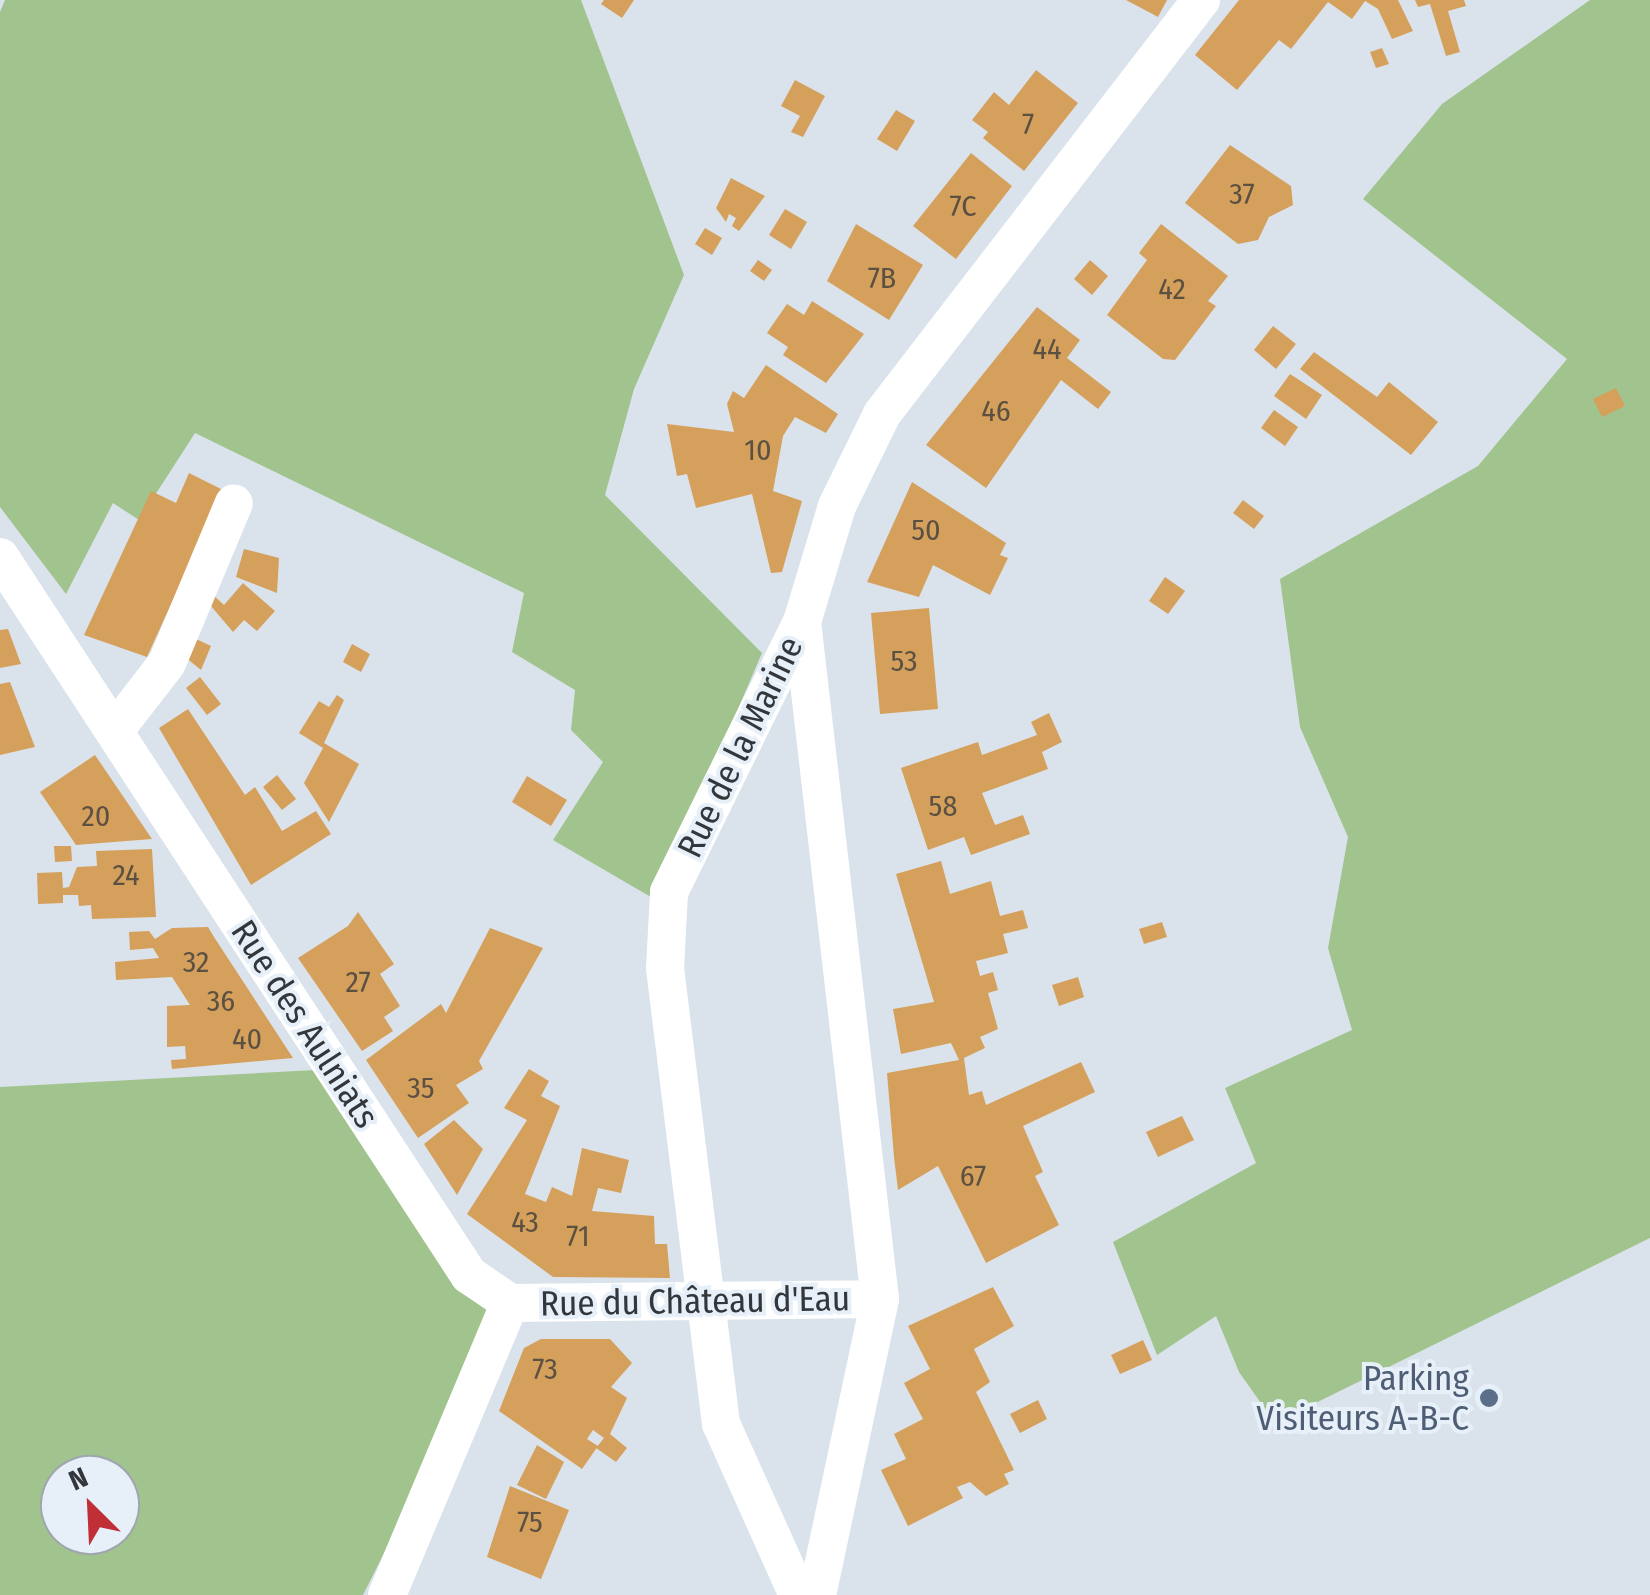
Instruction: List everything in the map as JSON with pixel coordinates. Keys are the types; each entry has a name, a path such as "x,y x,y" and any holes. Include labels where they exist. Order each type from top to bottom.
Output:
{"street":[{"path":"802,622 837,506 882,414 1201,0"},
{"path":"116,729 167,663 234,503"},
{"name":"Rue des Aulniats","path":"0,557 116,729 469,1275 510,1303"},
{"name":"Rue de la Marine","path":"802,622 880,1300 817,1595"},
{"name":"Rue de la Marine","path":"798,1595 722,1424 710,1300 664,969 669,892 802,622"},
{"name":"Rue du Château d'Eau","path":"510,1303 880,1300"},
{"path":"387,1595 510,1303"}],"green space":[{"path":"5,0 581,0 684,275 634,389 605,495 762,653 656,900 553,840 603,762 571,730 575,690 512,652 524,593 195,433 139,520 113,503 66,594 0,507 0,12"},
{"path":"1590,0 1650,0 1650,1238 1275,1423 1239,1372 1216,1316 1157,1355 1113,1242 1256,1163 1225,1088 1352,1030 1328,948 1348,837 1300,727 1280,579 1478,466 1567,359 1363,199 1442,104"},
{"path":"334,1069 510,1303 363,1595 0,1595 0,1087"}],"building":[{"path":"604,0 634,0 622,18 601,4"},
{"path":"1126,0 1167,0 1158,17"},
{"path":"1239,0 1398,0 1413,31 1392,39 1378,9 1365,1 1352,19 1328,2 1291,49 1279,40 1237,90 1195,55"},
{"path":"1415,0 1464,0 1466,6 1448,11 1460,52 1446,56 1430,4 1418,7"},
{"path":"1382,48 1389,64 1376,68 1370,52"},
{"path":"1036,70 1078,103 1024,171 983,138 988,132 972,120 994,92 1009,105"},
{"path":"795,80 825,96 803,137 791,132 800,116 781,106"},
{"path":"896,110 915,121 897,151 877,139"},
{"path":"1230,145 1291,186 1293,205 1269,217 1258,240 1238,244 1185,203"},
{"path":"971,153 1012,186 956,259 913,226"},
{"path":"731,178 765,196 739,231 732,226 736,218 729,214 726,222 716,208"},
{"path":"785,209 807,222 791,249 769,235"},
{"path":"856,224 923,265 889,320 827,281"},
{"path":"1161,224 1228,276 1208,301 1216,306 1175,360 1163,359 1107,315 1147,260 1139,253"},
{"path":"705,228 722,238 712,255 695,244"},
{"path":"758,260 772,270 764,281 750,271"},
{"path":"1090,260 1108,276 1092,295 1074,279"},
{"path":"812,301 864,334 826,383 783,355 788,347 767,333 787,304 804,315"},
{"path":"1037,307 1080,340 1067,358 1111,392 1098,409 1061,380 986,488 926,445"},
{"path":"1273,326 1296,344 1276,369 1254,350"},
{"path":"1314,352 1377,397 1389,382 1438,422 1411,455 1300,369"},
{"path":"766,365 838,414 826,433 795,417 783,436 773,491 802,501 782,572 771,573 752,494 696,508 687,474 677,476 667,424 734,432 727,404 733,391 744,398"},
{"path":"1290,374 1322,395 1306,419 1274,396"},
{"path":"1616,388 1625,406 1602,417 1593,399"},
{"path":"1274,410 1298,427 1285,446 1261,428"},
{"path":"189,473 223,490 147,657 84,635 151,491 176,503"},
{"path":"912,482 1006,543 1000,555 1008,558 990,595 933,565 919,597 867,582"},
{"path":"1243,500 1264,516 1254,529 1233,513"},
{"path":"244,549 279,558 277,593 236,577"},
{"path":"1165,577 1185,591 1168,614 1149,601"},
{"path":"243,583 275,611 257,631 244,620 233,632 205,599 210,592 224,605"},
{"path":"929,608 938,709 880,714 871,613"},
{"path":"8,629 21,664 0,668 0,630"},
{"path":"194,638 211,646 201,670 185,657"},
{"path":"352,644 370,654 361,672 343,662"},
{"path":"200,677 221,704 207,715 186,688"},
{"path":"10,682 35,747 0,755 0,684"},
{"path":"337,695 344,700 324,743 359,764 329,822 304,783 323,748 299,733 319,701 329,707"},
{"path":"188,709 245,795 255,787 282,831 316,811 331,834 251,885 159,728"},
{"path":"1049,713 1062,742 1042,752 1048,769 982,793 995,825 1023,815 1030,834 971,855 964,837 928,850 901,768 978,742 982,755 1037,735 1031,722"},
{"path":"95,755 152,839 76,845 40,792"},
{"path":"277,775 296,799 282,810 263,787"},
{"path":"527,776 567,800 551,826 512,802"},
{"path":"54,846 71,846 72,861 55,862"},
{"path":"152,849 156,917 92,919 91,905 79,906 78,895 63,895 63,903 38,904 37,873 62,872 63,888 69,887 77,867 97,866 96,851"},
{"path":"941,861 950,894 991,881 1000,916 1023,910 1028,928 1003,934 1008,953 976,961 980,976 993,972 998,990 988,993 998,1029 980,1037 985,1048 964,1058 969,1095 982,1091 986,1105 1081,1062 1095,1092 1023,1126 1043,1172 1035,1176 1059,1225 986,1263 938,1166 898,1190 894,1157 887,1073 959,1060 951,1043 901,1054 893,1009 934,1002 896,874"},
{"path":"358,912 394,964 380,974 400,1006 384,1017 393,1031 362,1051 298,958 348,926"},
{"path":"1162,922 1167,937 1144,944 1139,929"},
{"path":"208,927 293,1058 172,1069 171,1060 186,1059 185,1046 167,1047 167,1006 190,1005 172,977 116,980 115,962 159,958 153,948 130,950 129,932 149,931 155,939 172,928"},
{"path":"490,928 543,948 479,1061 483,1069 456,1085 469,1103 418,1138 366,1060 441,1004 446,1013"},
{"path":"1078,977 1084,997 1059,1006 1052,985"},
{"path":"529,1069 549,1081 541,1096 560,1106 525,1194 546,1202 552,1187 572,1196 582,1148 629,1160 621,1193 598,1188 592,1211 654,1216 655,1244 667,1244 670,1278 553,1277 467,1214 527,1120 504,1108"},
{"path":"1182,1116 1194,1140 1158,1157 1146,1132"},
{"path":"454,1120 483,1149 457,1195 424,1144"},
{"path":"993,1287 1014,1326 974,1349 990,1382 976,1392 1014,1470 1004,1474 1009,1484 986,1496 970,1482 957,1487 963,1498 908,1526 881,1470 906,1459 894,1434 923,1419 904,1383 930,1369 908,1326"},
{"path":"541,1339 610,1339 632,1363 611,1387 627,1398 610,1434 627,1448 616,1462 596,1448 582,1469 499,1411 524,1348","holes":["593,1430 604,1438 598,1446 587,1439"]},
{"path":"1143,1340 1152,1360 1120,1374 1111,1355"},
{"path":"1038,1400 1047,1419 1020,1433 1010,1414"},
{"path":"537,1445 564,1462 546,1499 517,1485"},
{"path":"510,1486 569,1510 541,1579 487,1557"}],"place":[{"name":"Parking Visiteurs A-B-C","path":"1489,1398"}]}
